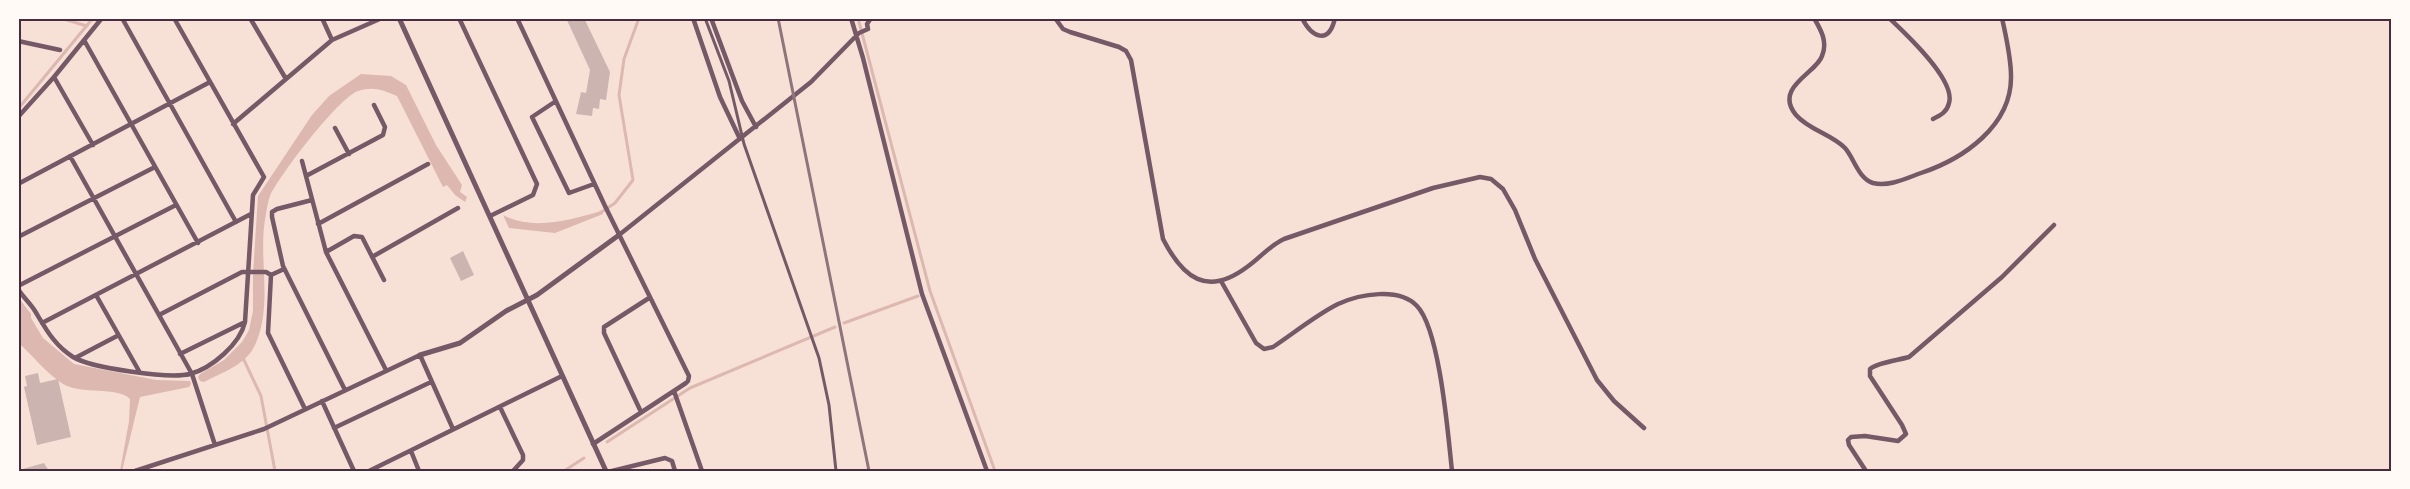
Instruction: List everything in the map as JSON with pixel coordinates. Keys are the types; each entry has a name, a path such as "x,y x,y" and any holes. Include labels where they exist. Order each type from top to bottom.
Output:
{"street":[{"path":"18,117 102,18"},
{"path":"122,18 236,222"},
{"path":"174,18 264,177 253,195 245,322 233,346 192,375 139,371 93,364 75,358 49,336 34,309 18,288 176,205"},
{"path":"250,18 286,79"},
{"path":"322,18 332,40"},
{"path":"233,124 332,40 382,18"},
{"path":"399,18 606,471"},
{"path":"459,18 537,184 533,195 490,216"},
{"path":"517,18 604,206 689,376 688,381 676,394 640,412 593,444"},
{"path":"693,18 720,97 741,138 812,337 829,405 836,471"},
{"path":"705,18 729,81 741,138"},
{"path":"711,18 742,101 756,126"},
{"path":"850,18 857,34 922,294 987,471"},
{"path":"135,471 264,429 420,355 460,343 506,311 564,276 619,235 811,82 857,34 868,29 867,24 871,18"},
{"path":"1055,18 1064,29 1070,32 1126,51 1136,79 1164,239 1172,255 1187,274 1204,282 1221,281 1237,274 1272,245 1284,239 1433,188 1480,177 1491,178 1503,189 1515,210 1535,259 1597,380 1614,401 1644,428"},
{"path":"1302,18 1313,34 1320,36 1324,36 1333,29 1335,18"},
{"path":"1814,18 1823,34 1822,59 1794,86 1791,95 1794,113 1803,122 1831,136 1846,149 1866,179 1873,183 1891,183 1941,167 1968,151 1987,134 2004,110 2012,76 2002,18"},
{"path":"1888,18 1912,39 1940,74 1949,93 1950,102 1944,113 1933,119"},
{"path":"84,40 198,243"},
{"path":"18,41 60,50"},
{"path":"54,77 93,145"},
{"path":"18,184 210,82"},
{"path":"556,101 532,117 569,193 594,184"},
{"path":"306,176 383,135 385,127 374,105"},
{"path":"335,128 349,154"},
{"path":"70,156 192,375 214,445"},
{"path":"302,161 326,252 386,370"},
{"path":"318,224 428,164"},
{"path":"18,237 155,166"},
{"path":"312,200 272,212 279,253 284,268 345,390"},
{"path":"372,257 458,208"},
{"path":"42,323 251,214"},
{"path":"1866,471 1849,445 1848,440 1851,437 1864,436 1898,441 1906,434 1870,376 1870,369 1874,365 1909,357 2002,277 2054,225"},
{"path":"326,252 354,236 362,237 384,280"},
{"path":"159,315 242,272 268,274 284,268"},
{"path":"268,274 268,333 304,409"},
{"path":"1221,281 1256,343 1264,349 1273,347 1336,305 1350,299 1390,294 1411,301 1418,307 1426,323 1437,359 1452,471"},
{"path":"96,295 117,336 139,371"},
{"path":"640,412 604,333 604,327 649,298"},
{"path":"180,354 245,322"},
{"path":"75,358 117,336"},
{"path":"420,355 453,429"},
{"path":"369,471 562,376"},
{"path":"334,428 431,382"},
{"path":"676,394 702,471"},
{"path":"322,401 354,471"},
{"path":"500,407 523,455 523,460 513,471"},
{"path":"411,451 419,471"},
{"path":"612,471 665,458 672,460 675,471"}],"shaded area":[{"path":"361,74 391,76 406,85 436,145 462,185 460,192 467,197 465,202 447,185 443,187 397,96 382,90 368,89 358,91 349,97 310,139 270,196 264,230 263,313 261,329 255,345 240,363 204,382 200,381 198,377 200,374 224,360 242,342 249,330 253,311 258,196 312,115 329,96"},
{"path":"601,211 603,214 555,233 509,228 503,215 514,220 539,223 577,218"},
{"path":"18,297 31,314 43,338 74,364 156,380 190,381 189,387 140,397 122,471 120,471 129,421 130,399 117,393 71,387 51,375 18,342"}],"building":[{"path":"566,18 584,18 610,72 606,100 600,99 599,109 593,108 592,116 576,114 581,92 586,93 590,70"},
{"path":"463,251 474,275 461,281 450,258"},
{"path":"38,373 40,383 58,379 71,437 37,445 24,387 27,386 25,376"},
{"path":"44,463 49,471 19,471 19,470"}],"waterway":[{"path":"60,18 87,26"},
{"path":"18,109 93,18"},
{"path":"600,213 615,203 633,180 619,95 624,59 639,18"},
{"path":"858,18 930,291 995,471"},
{"path":"844,323 918,296"},
{"path":"607,442 690,388 835,327"},
{"path":"243,358 261,396 275,471"},
{"path":"564,471 584,458"}],"railway":[{"path":"778,18 869,471"}]}
